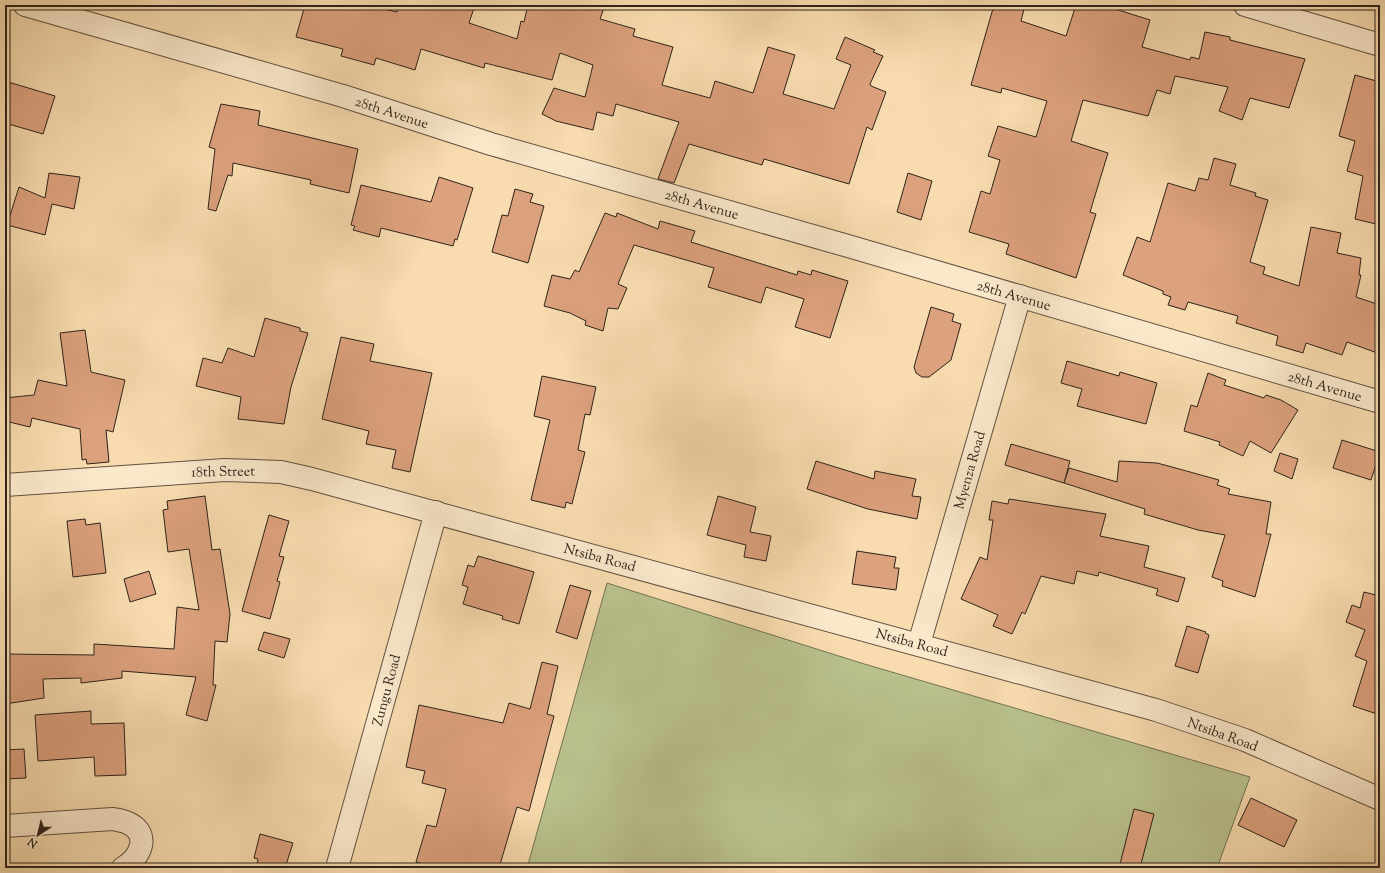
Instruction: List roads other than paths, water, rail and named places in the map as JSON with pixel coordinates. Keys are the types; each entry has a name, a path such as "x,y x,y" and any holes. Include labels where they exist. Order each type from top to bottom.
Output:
{"street":[{"name":"28th Avenue","path":"26,5 343,96 491,144 1020,296 1380,402"},
{"path":"1245,5 1380,45"},
{"name":"Myenza Road","path":"919,644 1020,296"},
{"name":"18th Street","path":"5,485 225,470 258,470 281,472 312,479 436,512"},
{"name":"Ntsiba Road","path":"436,512 1156,710 1245,740 1380,799"},
{"name":"Zungu Road","path":"337,868 436,512"},
{"path":"5,826 113,819 130,824 138,831 141,846 138,856 132,863 123,868"}]}
